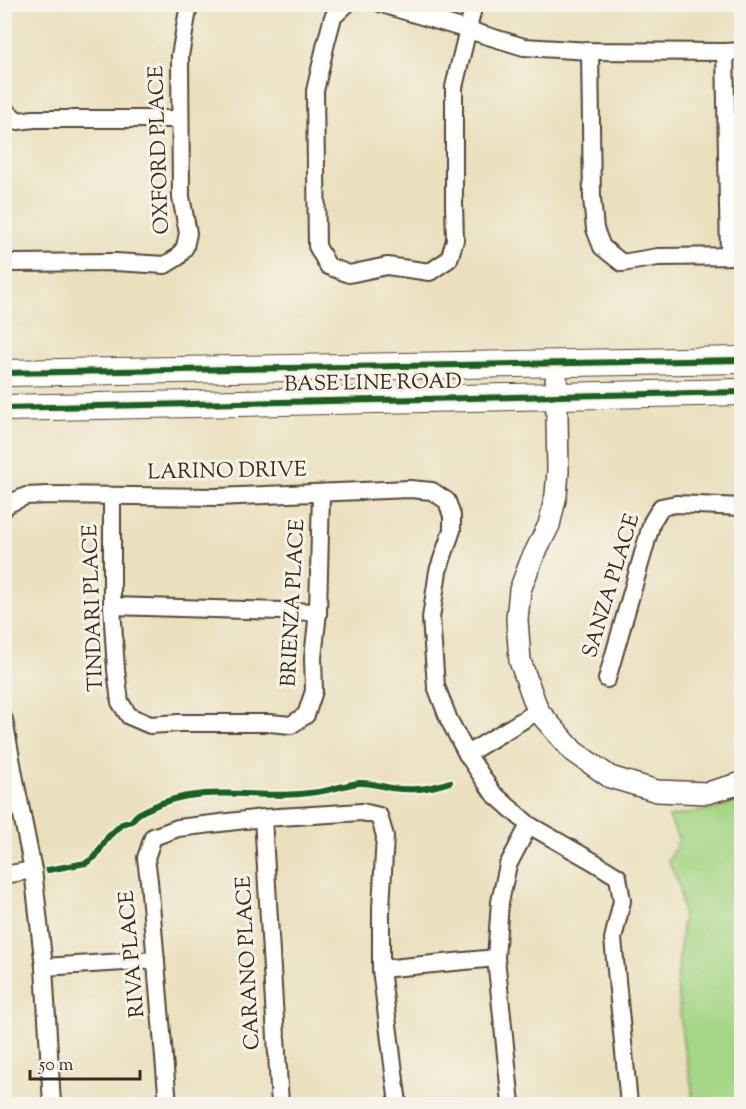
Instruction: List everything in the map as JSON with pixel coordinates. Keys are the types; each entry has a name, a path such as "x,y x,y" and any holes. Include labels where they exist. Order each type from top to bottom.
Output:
{"main road":[{"name":"BASE LINE ROAD","path":"4,373 741,360"},
{"name":"BASE LINE ROAD","path":"4,408 741,392"}],"street":[{"name":"OXFORD PLACE","path":"13,262 115,262 165,265 178,257 185,247 188,233 181,197 180,56 189,4"},
{"path":"347,4 333,17 315,91 317,246 328,266 349,274 387,266 430,272 449,260 455,240 454,87 474,4"},
{"path":"382,4 524,47 590,51 733,51 735,255 658,257 622,262 602,247 595,229 592,198 590,51"},
{"path":"4,109 18,121 34,119 180,119"},
{"path":"555,363 558,471 556,495 549,525 520,590 517,619 520,661 538,711 573,751 610,777 657,792 707,793 741,783"},
{"name":"LARINO DRIVE","path":"5,507 26,496 48,495 217,498 410,489 432,491 447,501 452,516 452,530 438,571 431,618 436,686 449,720 467,754"},
{"name":"BRIENZA PLACE","path":"306,715 314,691 313,658 318,612 321,493"},
{"name":"TINDARI PLACE","path":"112,496 112,606 116,670 120,702 129,716 150,725 291,724 306,715"},
{"name":"SANZA PLACE","path":"607,679 652,522 661,507 676,504 741,507"},
{"path":"112,606 318,612"},
{"path":"538,711 467,754 493,793 530,825 618,877 622,901 613,939 629,1104"},
{"path":"4,720 33,870 44,967 52,1104"},
{"path":"263,818 362,812 379,816 385,836 381,908 381,969 398,1104"},
{"name":"RIVA PLACE","path":"168,1104 146,858 153,837 178,828 263,818"},
{"name":"CARANO PLACE","path":"263,818 280,1104"},
{"path":"510,1104 496,958 500,902 508,865 530,825"},
{"path":"4,875 33,870"},
{"path":"381,969 496,958"},
{"path":"44,967 156,960"}],"green space":[{"path":"741,801 741,1104 692,1104 692,1087 683,1043 677,983 683,915 679,884 668,861 679,840 669,817 718,808"}],"cycle path":[{"path":"4,373 742,360"},
{"path":"4,408 742,392"},
{"path":"48,870 86,863 95,857 108,837 122,824 132,821 137,815 150,808 187,796 300,794 363,783 414,789 450,782"}]}
